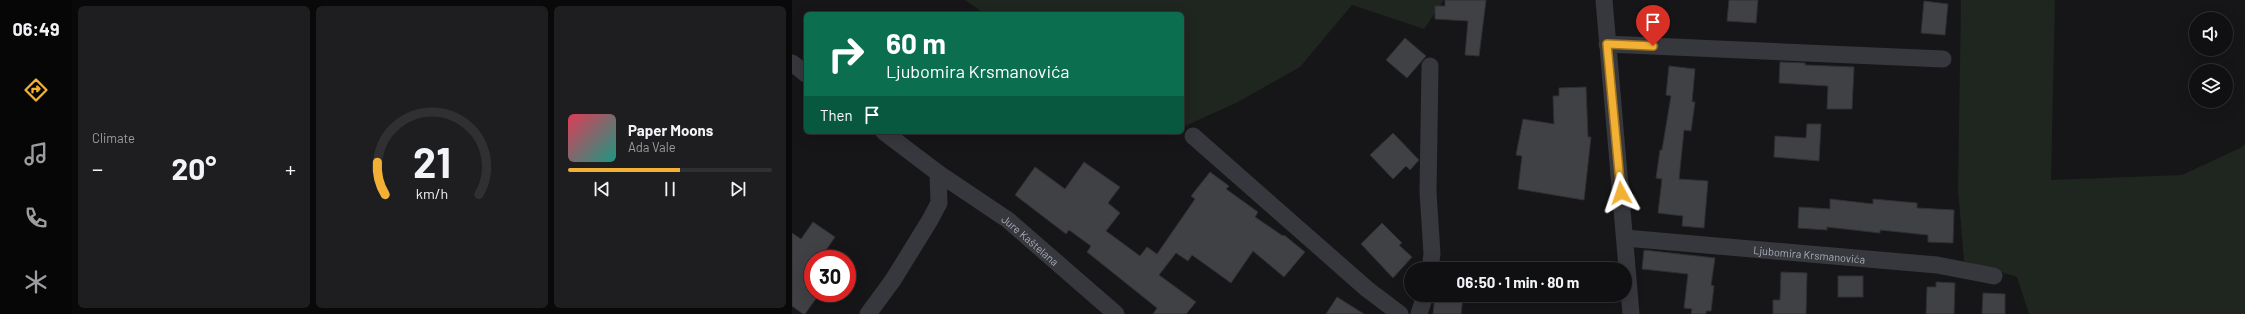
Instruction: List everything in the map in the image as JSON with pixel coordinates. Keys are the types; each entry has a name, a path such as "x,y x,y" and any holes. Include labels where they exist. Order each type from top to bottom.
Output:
{"street":[{"path":"1604,0 1631,314"},
{"path":"1607,44 1943,59"},
{"path":"792,63 804,72"},
{"path":"1430,66 1428,192 1432,254 1431,262"},
{"name":"Jure Kaštelana","path":"887,134 938,173 1008,220 1116,314"},
{"path":"1192,136 1367,288 1400,314"},
{"path":"868,314 893,280 939,202 938,173"},
{"path":"939,202 967,192"},
{"name":"Ljubomira Krsmanovića","path":"1625,238 1937,265 1994,276"},
{"path":"1419,314 1422,302"}],"shaded area":[{"path":"965,0 1444,0 1424,29 1352,5 1300,67 1236,103 1185,126 1184,12 982,12"},
{"path":"1961,0 2055,0 2051,180 2182,175 2242,147 2245,144 2245,314 2029,314 2017,277 1964,261 1958,189"}],"building":[{"path":"1445,0 1486,0 1479,56 1465,55 1468,21 1435,19 1435,6 1445,6"},
{"path":"1729,0 1758,0 1756,23 1727,21"},
{"path":"1924,1 1948,4 1945,35 1921,33"},
{"path":"1405,38 1426,56 1407,78 1386,60"},
{"path":"1780,62 1805,63 1805,65 1854,67 1852,109 1827,109 1828,86 1779,83"},
{"path":"1669,66 1695,69 1692,102 1695,102 1691,131 1684,130 1679,179 1708,181 1704,228 1682,226 1683,216 1658,213 1662,179 1656,178 1671,96 1666,95"},
{"path":"1586,87 1588,137 1591,137 1584,200 1518,189 1522,156 1516,155 1523,119 1554,124 1553,96 1559,96 1559,88"},
{"path":"1807,124 1821,124 1819,161 1774,157 1775,136 1806,138"},
{"path":"1393,133 1419,160 1410,170 1406,166 1393,179 1370,155"},
{"path":"1084,162 1120,187 1108,203 1120,213 1106,231 1140,256 1147,247 1157,254 1195,199 1191,196 1210,172 1229,186 1226,189 1258,212 1255,217 1283,236 1284,235 1305,252 1284,277 1253,251 1231,283 1192,255 1188,261 1176,253 1159,275 1196,302 1186,314 1153,314 1157,308 1087,252 1091,246 1069,230 1066,234 1015,195 1035,167 1065,189"},
{"path":"1830,199 1873,204 1873,199 1917,203 1917,208 1954,210 1953,243 1928,242 1928,235 1880,230 1880,233 1827,227 1827,230 1798,228 1799,207 1830,209"},
{"path":"813,222 835,237 826,250 804,250 804,302 814,302 805,314 792,306 792,233 801,239"},
{"path":"1382,223 1402,243 1399,245 1412,257 1407,262 1404,262 1404,266 1393,278 1361,244"},
{"path":"1644,250 1715,258 1711,285 1714,286 1711,311 1706,311 1706,314 1691,314 1692,309 1684,308 1688,274 1642,269"},
{"path":"1781,272 1807,273 1806,314 1773,314 1773,300 1780,300"},
{"path":"1838,276 1863,276 1863,297 1838,297"},
{"path":"1936,282 1955,283 1954,314 1926,314 1927,287 1936,287"},
{"path":"1983,293 2005,294 2005,314 1982,314"},
{"path":"1337,297 1364,314 1326,314"},
{"path":"1434,302 1462,302 1461,314 1433,314"}],"route":[{"path":"1621,193 1607,44 1653,46"}]}
